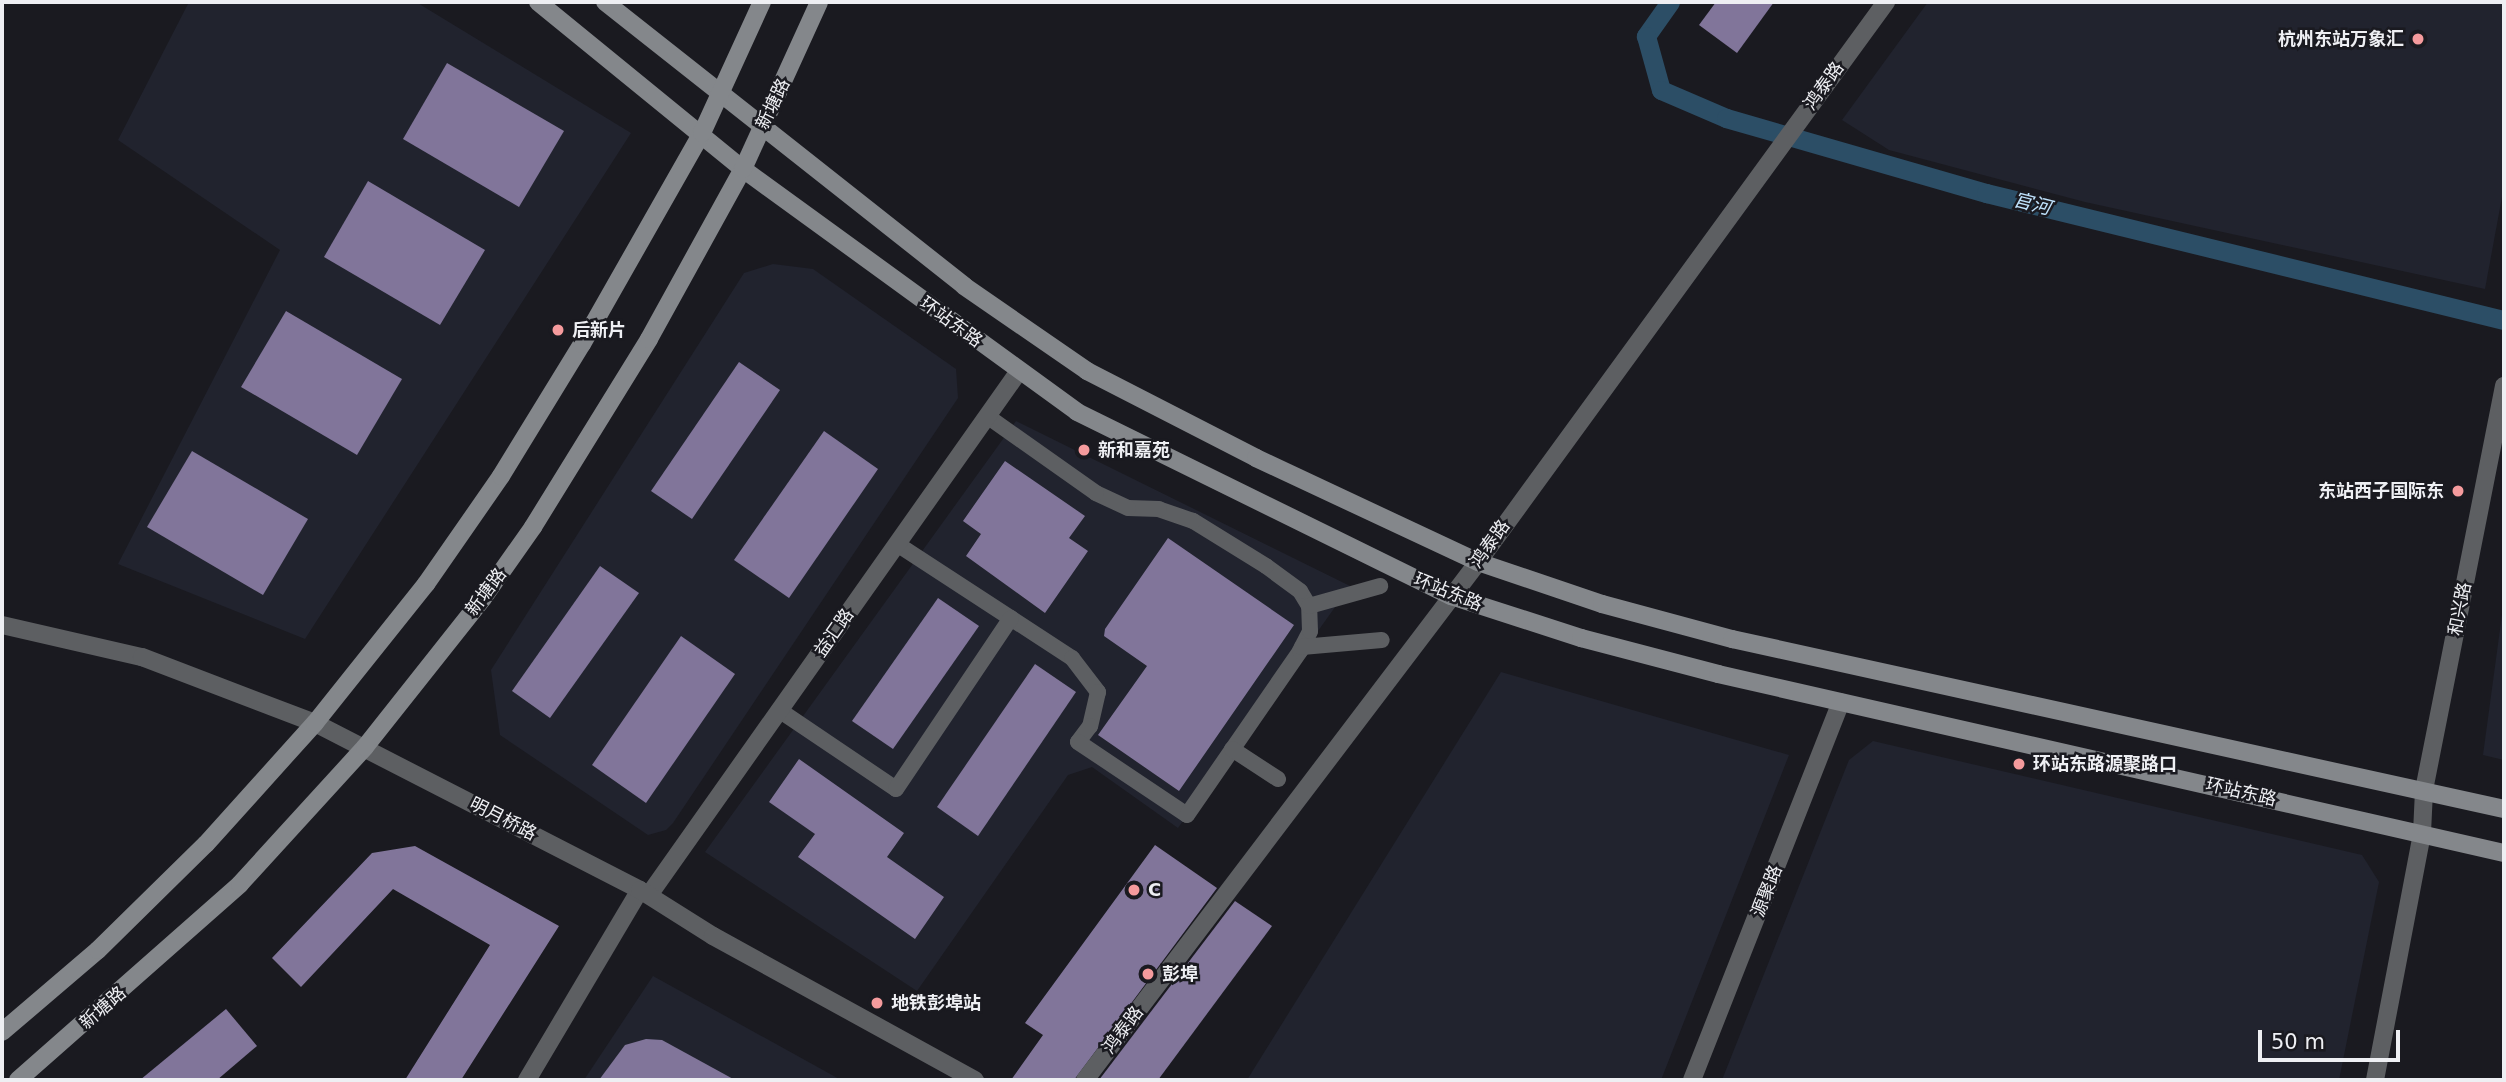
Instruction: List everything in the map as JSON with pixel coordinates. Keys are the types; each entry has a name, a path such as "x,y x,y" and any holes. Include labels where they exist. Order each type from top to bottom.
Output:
{"main road":[{"name":"环站东路","path":"538,2 743,169 1077,412 1451,596 1581,638 1841,702 2504,853"},
{"name":"环站东路","path":"605,2 720,96 964,286 1087,370 1256,458 1478,562 1602,604 1732,639 2504,808"},
{"path":"2,1032 98,950 206,844 315,723 426,584 501,476 702,133 762,2"},
{"name":"新塘路","path":"19,1080 240,884 365,747 533,527 649,339 743,169 806,37 819,2"},
{"path":"806,37 826,2"}],"street":[{"name":"鸿泰路","path":"1085,1080 1478,562 1886,2"},
{"name":"益汇路","path":"527,1080 644,893 779,710 1019,371"},
{"name":"和兴路","path":"2375,1080 2422,833 2424,790 2504,386"},
{"path":"897,544 1072,658 1094,683 1098,692 1090,726 1078,742 1186,815 1302,647 1310,631 1309,606 1300,591 1193,521 1158,509 1128,508 1096,493 987,416"},
{"path":"1309,606 1380,586"},
{"path":"779,710 896,789 1011,618"},
{"name":"明月桥路","path":"2,625 142,657 315,723 644,893 975,1080"},
{"path":"1302,647 1382,640"},
{"name":"源聚路","path":"1692,1080 1841,702"},
{"path":"1232,749 1278,779"}],"shaded area":[{"path":"189,2 416,2 631,133 305,639 118,564 280,250 118,140"},
{"name":"杭州东站万象汇","path":"1928,2 2504,2 2504,186 2485,289 2085,202 1889,150 1842,120"},
{"path":"773,264 813,269 956,369 958,398 673,823 666,830 648,835 500,735 491,670 744,273"},
{"path":"1016,421 1350,586 1178,828 1092,767 1068,775 917,991 705,852"},
{"path":"2504,600 2504,760 2483,755"},
{"path":"1501,672 1789,755 1661,1080 1247,1080"},
{"path":"1873,741 2362,855 2379,882 2339,1080 1722,1080 1849,760"},
{"path":"653,976 841,1080 584,1080"}],"building":[{"path":"1716,2 1774,2 1737,53 1699,25"},
{"path":"447,63 564,131 519,207 403,139"},
{"path":"368,181 485,250 440,325 324,257"},
{"path":"286,311 402,379 357,455 241,387"},
{"path":"739,362 780,390 692,519 651,491"},
{"path":"824,431 878,469 789,598 734,560"},
{"path":"192,451 308,519 263,595 147,527"},
{"path":"1005,461 1085,516 1069,538 1088,551 1045,613 966,556 981,534 963,521"},
{"path":"1168,538 1294,625 1179,791 1098,735 1147,666 1104,636 1105,629"},
{"path":"600,566 639,593 550,718 512,691"},
{"path":"938,598 979,626 893,749 852,721"},
{"path":"681,636 735,674 646,803 592,765"},
{"path":"1035,664 1076,692 978,836 937,807"},
{"path":"799,759 904,833 887,857 944,897 915,939 798,857 815,834 769,802"},
{"path":"1155,845 1217,888 1074,1080 1011,1080 1043,1035 1025,1023"},
{"path":"415,846 559,926 461,1080 405,1080 490,945 393,889 301,987 272,958 372,853"},
{"path":"1235,901 1272,926 1158,1080 1099,1080"},
{"path":"226,1009 257,1046 217,1080 140,1080"},
{"path":"646,1039 662,1040 735,1080 599,1080 625,1045"}],"waterway":[{"name":"官河","path":"1670,2 1646,36 1661,90 1726,118 1986,193 2504,320"}],"place":[{"name":"杭州东站万象汇","path":"2418,39"},
{"name":"后新片","path":"558,330"},
{"name":"新和嘉苑","path":"1084,450"},
{"name":"东站西子国际东","path":"2458,491"},
{"name":"环站东路源聚路口","path":"2019,764"},
{"name":"C","path":"1134,890"},
{"name":"彭埠","path":"1148,974"},
{"name":"地铁彭埠站","path":"877,1003"}]}
